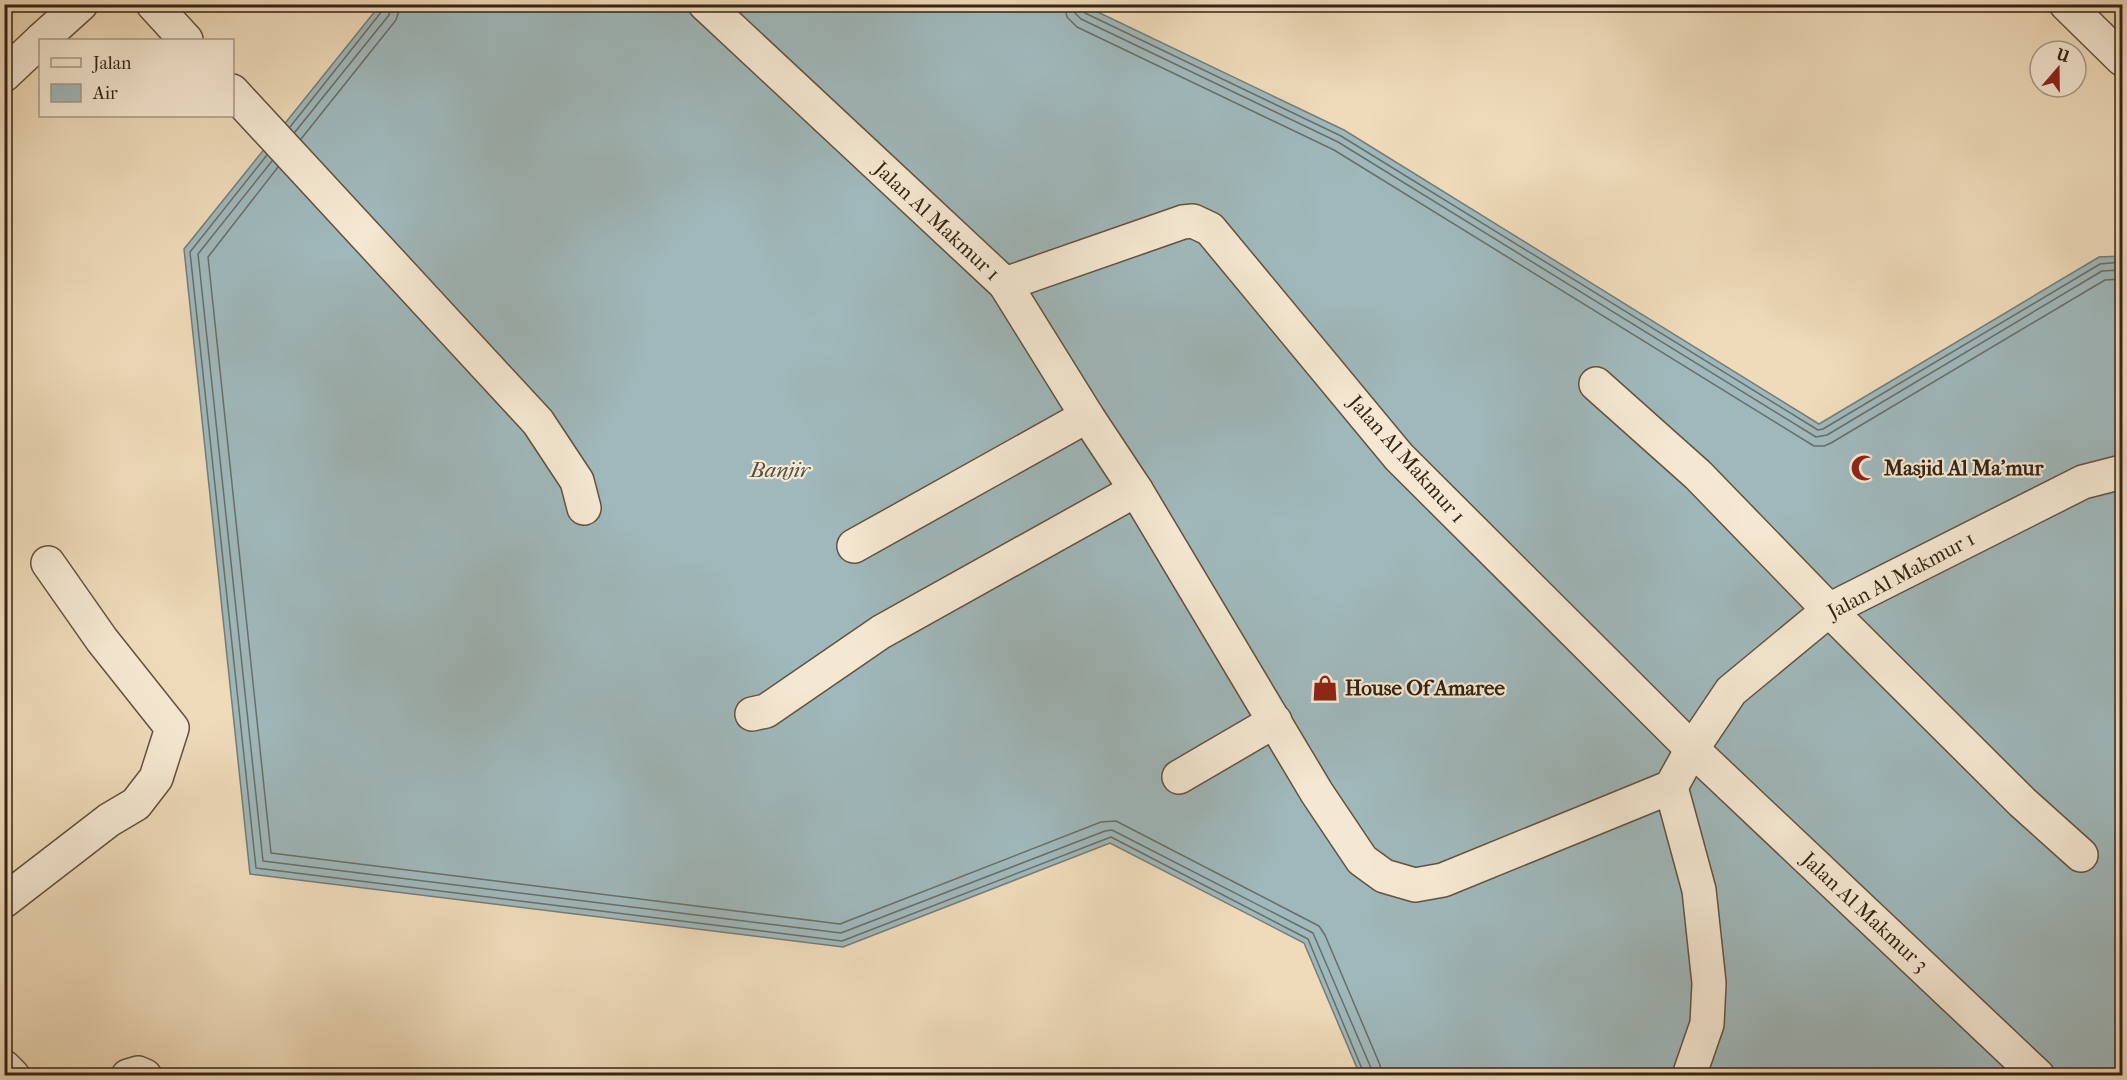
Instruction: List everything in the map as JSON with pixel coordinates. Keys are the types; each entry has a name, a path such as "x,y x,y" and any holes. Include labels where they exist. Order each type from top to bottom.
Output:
{"street":[{"path":"43,39 81,4"},
{"path":"153,4 185,39"},
{"name":"Jalan Al Makmur 1","path":"705,4 1005,284 1183,222 1193,222 1210,229 1399,457 1692,749 1731,691 1829,610 2083,482 2122,472"},
{"path":"2066,4 2122,59"},
{"path":"4,75 39,43"},
{"path":"234,93 538,422 577,481 584,508"},
{"path":"1005,284 1136,490 1317,793 1362,860 1384,876 1415,885 1443,880 1671,786 1692,749"},
{"path":"1596,384 1698,475 1829,610 2022,802 2081,855"},
{"path":"854,546 1087,416"},
{"path":"752,714 766,711 881,632 1136,490"},
{"path":"4,901 109,820 136,804 156,778 172,728 102,640 48,563"},
{"path":"1179,777 1275,721"},
{"name":"Jalan Al Makmur 3","path":"1692,749 2038,1076"},
{"path":"1671,786 1699,890 1709,983 1707,1024 1700,1070"},
{"path":"4,1067 13,1076"},
{"path":"128,1076 138,1073 145,1076"}],"water":[{"name":"Banjir","path":"1081,4 1344,130 1819,424 2099,257 2122,256 2122,1075 1360,1075 1304,943 1110,843 843,947 250,874 184,249 380,5"}],"place":[{"name":"Masjid Al Ma'mur","path":"1864,468"},
{"name":"House Of Amaree","path":"1325,688"}]}
